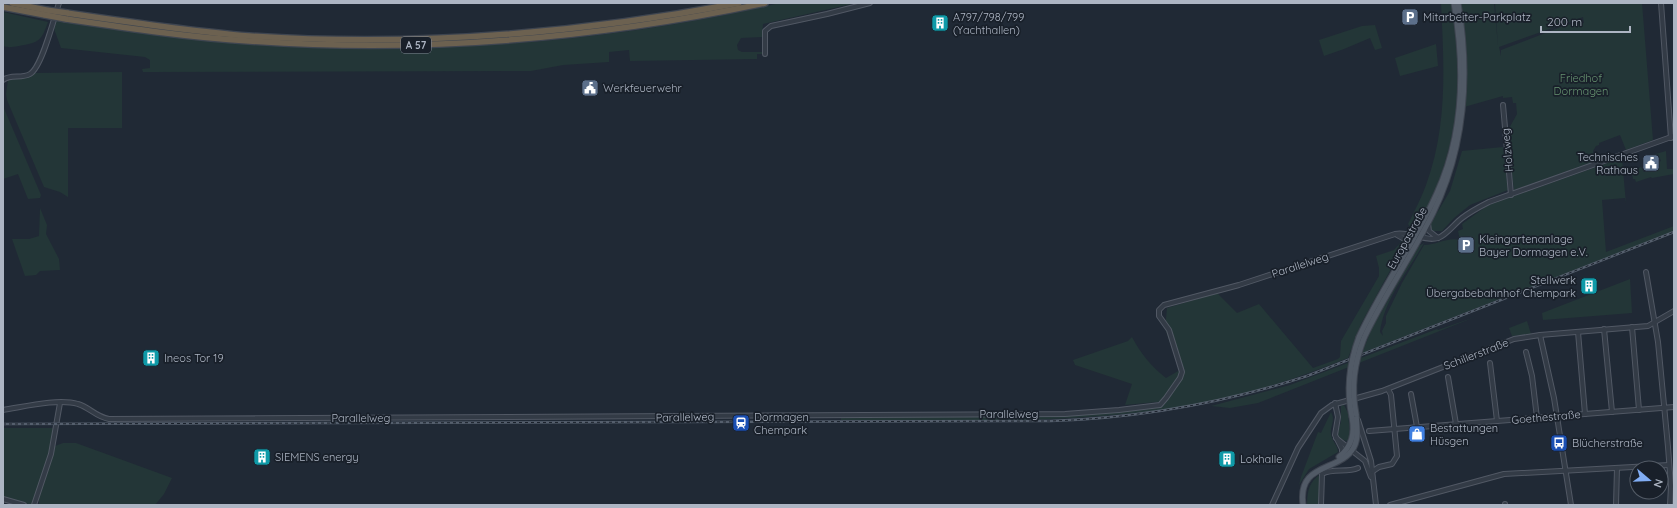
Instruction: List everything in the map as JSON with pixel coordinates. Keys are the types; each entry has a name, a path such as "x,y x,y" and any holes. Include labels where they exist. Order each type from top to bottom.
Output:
{"highway":[{"name":"A 57","path":"12,3 46,12 136,29 247,41 355,45 444,44 523,39 635,27 765,3"},
{"name":"A 57","path":"67,16 248,36 379,40 482,37 575,29 739,3"},
{"name":"A 57","path":"3,7 46,12"}],"main road":[{"name":"Europastraße","path":"1361,338 1376,314 1418,236 1444,178 1452,152 1458,123 1460,77 1454,3"},
{"name":"Europastraße","path":"1303,505 1303,490 1308,479 1317,471 1343,459 1350,449 1354,427 1353,379 1361,338 1407,248 1418,236 1429,220 1450,173 1462,124 1464,76 1458,3"},
{"name":"Europastraße","path":"1330,464 1356,443 1358,432 1354,416"}],"street":[{"path":"3,80 10,76 26,75 35,69 39,63 59,3"},
{"path":"765,54 765,31 771,26 870,3"},
{"path":"1429,220 1429,231 1438,238 1475,209 1672,137 1661,3"},
{"name":"Holzweg","path":"1503,105 1510,195"},
{"name":"Parallelweg","path":"3,410 34,404 78,404 99,417 108,419 1065,414 1142,407 1160,404 1176,385 1182,375 1182,369 1169,330 1159,316 1158,310 1161,307 1239,286 1394,234 1405,233 1430,239 1438,238"},
{"path":"1394,234 1401,236 1406,240 1407,248"},
{"path":"1646,272 1656,322 1670,465 1670,505"},
{"name":"Schillerstraße","path":"1336,403 1364,397 1388,389 1505,342 1540,335 1648,326 1666,314 1674,311"},
{"path":"1632,327 1639,410"},
{"path":"1604,330 1612,412"},
{"path":"1578,332 1585,414"},
{"path":"1540,335 1557,417 1571,505"},
{"path":"1526,352 1533,383 1537,418"},
{"path":"1490,363 1497,421"},
{"path":"1448,378 1456,424"},
{"path":"1373,472 1379,467 1390,465 1396,460 1397,452 1395,429 1391,396 1388,389"},
{"path":"1411,394 1417,427"},
{"path":"34,505 50,459 60,403"},
{"path":"1272,505 1298,448 1321,412 1325,408 1336,403 1338,417 1335,432 1336,438 1342,449 1342,455"},
{"name":"Goethestraße","path":"1369,431 1557,417 1674,406"},
{"path":"1354,416 1371,461 1376,505"},
{"path":"1336,438 1367,463 1374,487"},
{"path":"1341,442 1348,442 1353,438"},
{"path":"1371,461 1379,467"},
{"path":"1390,505 1504,474 1670,465"},
{"path":"1321,505 1322,474 1358,468"},
{"path":"1616,505 1617,468"},
{"path":"3,499 24,505"}],"green space":[{"path":"780,3 856,3 763,24 762,37 741,38 737,45 738,50 742,52 762,52 762,54 757,54 757,59 630,61 629,50 609,52 609,62 563,65 531,71 143,72 142,69 150,68 150,60 145,57 61,48 53,26 55,20 139,33 253,45 344,48 406,48 532,42 595,35 657,27"},
{"name":"Friedhof Dormagen","path":"1441,3 1494,3 1498,46 1495,3 1642,3 1653,140 1626,150 1620,135 1599,143 1599,145 1596,146 1593,151 1595,161 1514,190 1507,132 1517,114 1516,103 1513,103 1512,97 1503,98 1503,96 1457,109 1452,137 1442,173 1428,206 1419,219 1410,227 1408,224 1426,185 1438,140 1443,95","holes":["1583,17 1584,23 1566,25 1501,50 1501,56 1499,47"]},
{"path":"3,12 48,22 43,34 35,42 19,46 5,47 3,46"},
{"path":"1375,25 1382,48 1375,50 1370,38 1324,56 1319,40 1362,26"},
{"path":"1436,44 1438,66 1400,76 1395,58"},
{"path":"122,72 122,128 68,128 68,197 60,192 44,187 7,100 6,94 8,80 25,77 33,73"},
{"path":"3,106 41,195 40,198 28,199 18,174 3,179"},
{"path":"1503,147 1508,190 1470,205 1454,218 1442,231 1433,231 1431,228 1431,223 1450,191 1462,151"},
{"path":"1666,151 1667,169 1674,169 1674,174 1651,177 1636,182 1635,179 1633,179 1632,172 1641,167 1644,172 1649,171 1648,167 1661,161 1658,154 1654,156 1655,158 1650,160 1649,158 1652,157 1652,155"},
{"path":"1622,158 1626,204 1625,198 1602,200 1606,252 1674,226 1674,231 1362,353 1372,328 1419,246 1424,243 1391,297 1386,309 1380,332 1383,336 1382,331 1386,323 1386,316 1402,283 1424,245 1446,240 1460,240 1458,231 1463,229 1462,224 1491,204"},
{"path":"40,208 47,225 46,234 59,259 60,270 40,271 36,275 25,276 12,239 29,239 39,236"},
{"path":"1402,241 1404,245 1361,324 1348,358 1272,386 1232,397 1192,405 1105,416 1061,419 973,421 841,420 841,416 1047,416 1158,407 1167,401 1125,405 1132,384 1075,365 1073,360 1128,341 1132,337 1147,359 1166,378 1180,370 1165,329 1167,308 1217,293 1237,313 1259,304 1313,368 1340,357 1341,341 1379,276 1376,256 1394,250"},
{"path":"1630,279 1632,313 1543,320 1542,313"},
{"path":"1475,317 1258,403 1230,408 1211,406 1290,385 1437,329 1438,330"},
{"path":"1527,321 1531,334 1512,336 1509,328"},
{"path":"1344,405 1348,413 1350,435 1347,441 1339,439 1337,434 1341,422 1341,406"},
{"path":"1331,412 1333,420 1331,434 1338,452 1309,469 1299,485 1318,432 1321,433"},
{"path":"1349,416 1352,425 1352,435 1349,440 1351,430"},
{"path":"3,428 53,428 50,452 32,505 3,497"},
{"path":"63,443 76,443 172,478 164,494 155,505 39,505 39,497 55,446"},
{"path":"1321,474 1320,505 1307,505 1311,483"}],"railway":[{"path":"3,424 1051,421 1149,413 1181,408 1244,394 1307,376 1674,232"}],"place":[{"name":"Mitarbeiter-Parkplatz","path":"1410,17"},
{"name":"A797/798/799 (Yachthallen)","path":"940,23"},
{"name":"Werkfeuerwehr","path":"590,88"},
{"name":"Technisches Rathaus","path":"1651,163"},
{"name":"Kleingartenanlage Bayer Dormagen e.V.","path":"1466,245"},
{"name":"Stellwerk Übergabebahnhof Chempark","path":"1589,286"},
{"name":"Ineos Tor 19","path":"151,358"},
{"name":"Dormagen Chempark","path":"741,423"},
{"name":"Bestattungen Hüsgen","path":"1417,434"},
{"name":"Blücherstraße","path":"1559,443"},
{"name":"SIEMENS energy","path":"262,457"},
{"name":"Lokhalle","path":"1227,459"}]}
